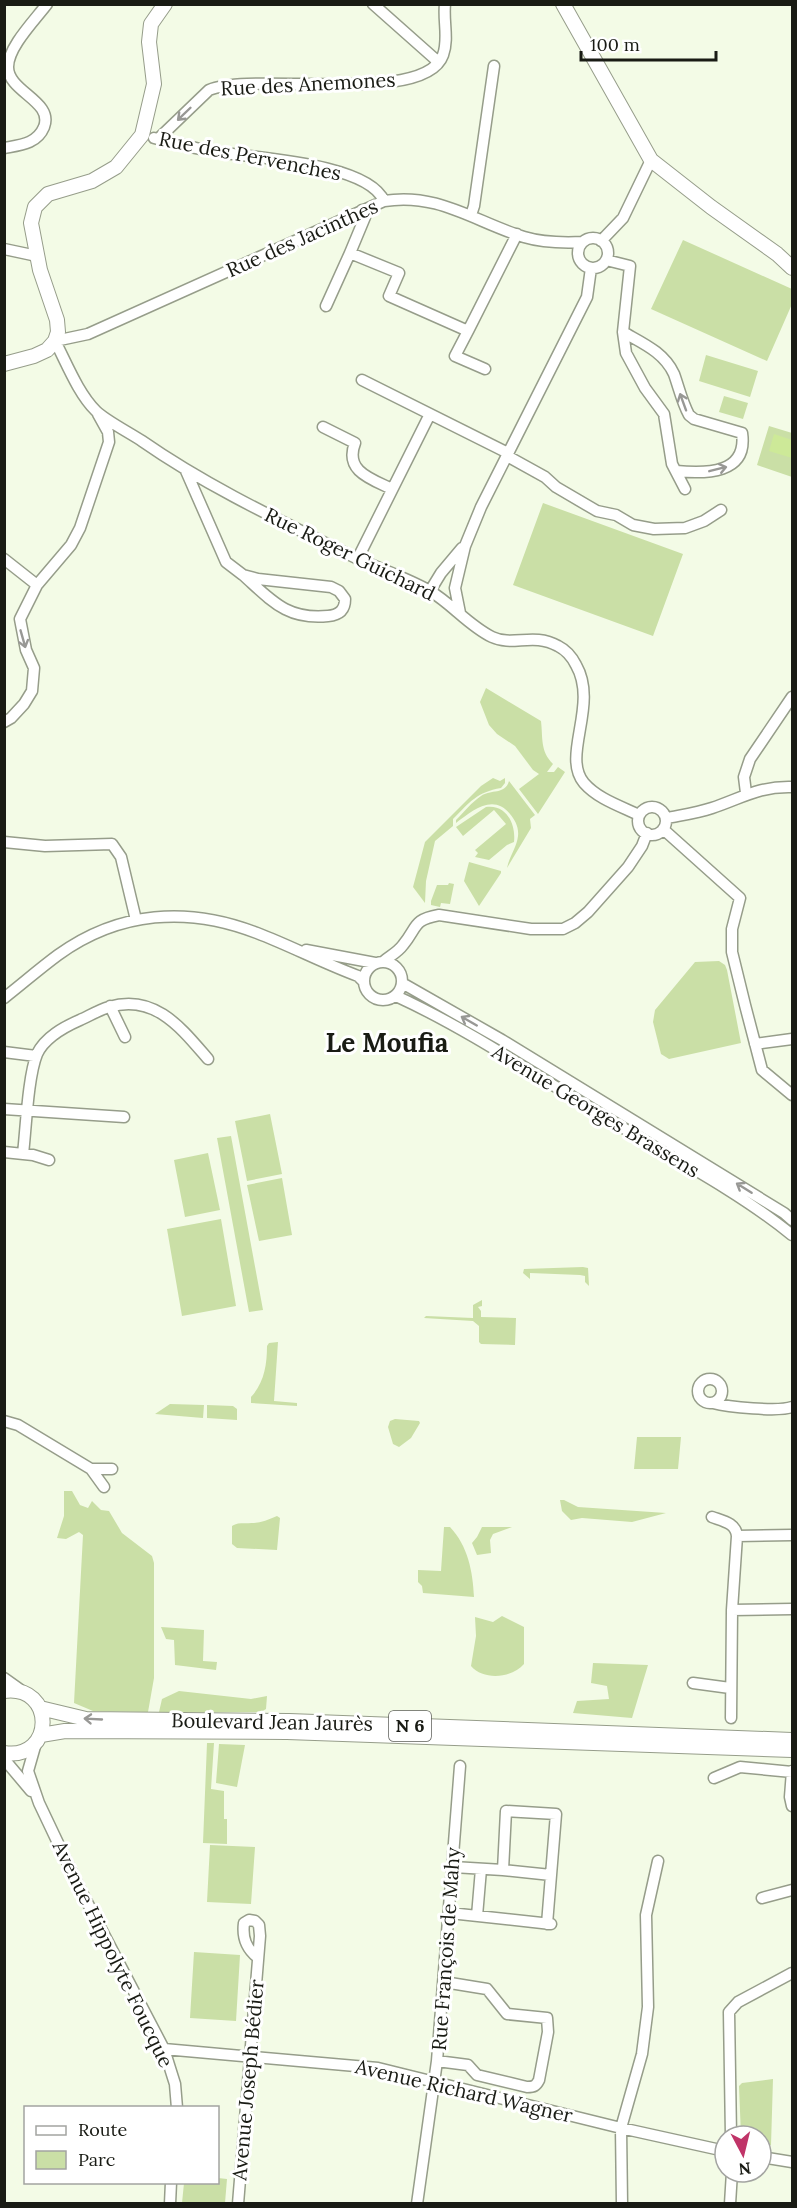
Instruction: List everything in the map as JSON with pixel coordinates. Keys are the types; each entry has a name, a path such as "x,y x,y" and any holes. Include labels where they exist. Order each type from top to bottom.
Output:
{"main road":[{"path":"4,364 34,356 47,350 55,341 58,332 57,320 37,256 31,223 34,207 48,194 92,181 116,167 142,135 153,84 150,32 155,15 165,4"},
{"path":"563,4 651,160 777,254 792,268"},
{"path":"4,1691 18,1690 28,1694 40,1708 43,1717 38,1739"},
{"name":"Boulevard Jean Jaurès","path":"40,1708 86,1719 289,1721 787,1745"},
{"name":"Boulevard Jean Jaurès","path":"4,1753 19,1753 38,1739 76,1731 287,1732 787,1745"}],"street":[{"path":"4,148 28,143 37,138 44,126 45,115 40,106 18,87 10,77 8,69 9,56 47,4"},
{"path":"373,4 438,64 443,57 446,43 445,4"},
{"name":"Rue des Anemones","path":"158,139 209,90 217,86 242,83 293,83 351,86 413,78 438,64"},
{"path":"471,215 494,66"},
{"name":"Rue des Pervenches","path":"142,135 215,152 321,167 359,178 380,194 384,201"},
{"path":"601,241 623,218 651,160"},
{"name":"Rue des Jacinthes","path":"55,341 88,334 384,201 401,198 446,205 517,234 554,243 583,242"},
{"path":"326,306 365,217 362,210"},
{"path":"485,369 456,356 517,234"},
{"path":"590,239 601,241 608,250 603,265 591,268 584,266 577,256 583,242 590,239"},
{"name":"Rue des Jacinthes","path":"554,243 577,256"},
{"path":"4,249 37,256"},
{"path":"350,253 399,273 389,296 468,332"},
{"path":"606,260 630,266 623,332 626,352 645,388 664,414 672,464 685,489"},
{"path":"460,613 455,588 465,546 481,507 587,297 591,268"},
{"path":"623,332 659,352 668,363 689,415 694,419 742,433 742,452 735,463 720,470 696,473 676,471"},
{"name":"Rue Roger Guichard","path":"55,341 84,394 97,412 186,470 434,594 494,638 508,641 529,638 549,641 563,648 582,676 585,687 583,721 576,750 578,769 583,782 610,802 639,815"},
{"path":"362,380 508,455 597,511 616,515 633,525 654,529 685,528 704,521 721,510"},
{"path":"4,722 24,704 32,691 34,668 26,650 20,620 37,585 60,561 80,528 109,442 108,432 97,412"},
{"path":"358,558 430,414"},
{"path":"323,427 355,443 352,452 353,464 365,476 392,489"},
{"path":"186,470 226,562 284,610 293,614 305,617 335,615 342,612 345,604 345,599 339,591 331,588 243,575"},
{"path":"455,588 447,594 434,594 441,573 465,546"},
{"path":"4,559 37,585"},
{"path":"746,793 744,777 750,759 792,697"},
{"path":"667,818 696,813 746,793 792,787"},
{"path":"654,807 663,812 667,818 663,830 658,834 642,831 638,824 639,815 645,809 654,807"},
{"path":"663,830 740,898 732,929 732,952 755,1044 762,1070 792,1095"},
{"path":"4,998 59,955 85,939 116,925 171,916 225,921 294,948 358,976 370,994 377,999 384,1000 396,996 401,990 403,946 411,931 424,918 439,915 531,929 563,929 588,912 628,867 640,849 646,833"},
{"path":"4,842 45,846 112,844 122,857 136,920"},
{"path":"364,982 364,976 379,962 403,946"},
{"path":"294,948 394,964 402,978"},
{"name":"Avenue Georges Brassens","path":"402,978 792,1220"},
{"name":"Avenue Georges Brassens","path":"396,996 472,1035 716,1184 792,1235"},
{"path":"110,1006 125,1038"},
{"path":"23,1154 31,1079 36,1056 50,1038 68,1026 110,1006 146,1007 167,1016 208,1059"},
{"path":"755,1044 792,1040"},
{"path":"4,1052 36,1056"},
{"path":"4,1109 124,1117"},
{"path":"4,1152 49,1160"},
{"path":"717,1400 727,1407 784,1410 792,1407"},
{"path":"4,1421 18,1425 91,1469 104,1487"},
{"path":"91,1469 112,1469"},
{"path":"712,1517 733,1526 737,1536 732,1610 731,1718"},
{"path":"737,1536 792,1534"},
{"path":"732,1610 792,1609"},
{"path":"4,1678 28,1694"},
{"path":"693,1683 730,1688"},
{"name":"Avenue Hippolyte Foucque","path":"38,1739 28,1771 39,1803 76,1881 164,2049 173,2076 177,2106"},
{"name":"Avenue Hippolyte Foucque","path":"4,1759 39,1803"},
{"name":"Rue François de Mahy","path":"417,2204 437,2061 460,1766"},
{"path":"714,1778 740,1767 792,1772 790,1797 792,1806"},
{"path":"450,1913 549,1924 556,1814 506,1811 503,1870"},
{"path":"622,2204 621,2128 642,2054 648,2007 646,1915 658,1862"},
{"path":"453,1867 551,1875"},
{"path":"477,1916 481,1869"},
{"path":"762,1899 792,1890"},
{"name":"Avenue Joseph Bédier","path":"238,2204 257,1957"},
{"path":"731,2124 729,2012 738,2002 792,1973"},
{"path":"437,2061 468,2065 477,2075 533,2087 539,2080 548,2032 547,2018 507,2014 487,1989 444,1982"},
{"name":"Avenue Richard Wagner","path":"164,2049 378,2068 713,2148"},
{"path":"773,2159 792,2162"},
{"path":"170,2204 171,2184"},
{"path":"730,2204 731,2184"}],"green space":[{"path":"683,240 792,289 792,304 767,361 651,309"},
{"path":"706,355 758,371 750,397 699,381"},
{"path":"724,396 748,403 743,419 719,412"},
{"path":"769,426 792,433 792,477 757,465"},
{"path":"543,503 683,554 653,636 513,585"},
{"path":"486,688 541,721 544,749 553,764 547,772 554,772 558,767 565,772 538,814 519,789 539,774 533,770 515,746 497,734 489,725 480,702"},
{"path":"493,778 500,781 505,778 505,783 501,788 486,792 469,803 453,819 453,826 435,841 426,881 425,903 413,887 425,842 481,786"},
{"path":"509,781 535,815 530,819 531,828 507,868 518,836 516,824 510,814 497,805 490,804 476,809 456,823 456,820 478,798 501,790"},
{"path":"486,807 505,812 512,823 514,835 514,842 489,860 475,857 478,853 475,850 506,824 494,810 463,836 456,827"},
{"path":"469,862 501,871 479,906 464,881"},
{"path":"449,883 454,884 450,904 441,903 440,907 431,905 437,885 448,885"},
{"path":"719,961 725,965 727,970 741,1043 669,1059 661,1054 653,1022 655,1010 695,962"},
{"path":"270,1114 282,1174 247,1181 235,1121"},
{"path":"231,1136 263,1310 249,1312 217,1138"},
{"path":"208,1153 220,1210 185,1217 174,1160"},
{"path":"282,1178 292,1235 259,1241 247,1185"},
{"path":"221,1219 236,1306 182,1316 167,1229"},
{"path":"588,1268 589,1286 585,1282 585,1276 580,1275 530,1273 530,1279 523,1273 524,1269"},
{"path":"482,1300 482,1306 478,1307 481,1317 516,1318 515,1345 481,1344 479,1326 473,1321 424,1318 426,1316 473,1318 473,1305"},
{"path":"278,1342 274,1401 297,1403 297,1406 251,1403 251,1397 264,1373 267,1346 269,1343"},
{"path":"170,1404 204,1405 203,1418 155,1414"},
{"path":"207,1405 233,1406 237,1409 237,1420 207,1418"},
{"path":"395,1419 419,1421 420,1423 411,1438 399,1447 393,1444 388,1427 390,1421"},
{"path":"637,1437 681,1437 678,1469 634,1469"},
{"path":"64,1491 72,1491 80,1505 88,1508 92,1501 101,1510 109,1511 122,1533 152,1556 154,1563 154,1678 148,1712 93,1711 74,1703 83,1535 79,1532 66,1539 57,1538 64,1516"},
{"path":"560,1500 578,1507 666,1513 632,1522 582,1518 571,1520 562,1511"},
{"path":"277,1516 280,1518 277,1550 237,1548 232,1544 232,1526 261,1522"},
{"path":"444,1527 450,1527 465,1551 471,1569 474,1597 423,1593 422,1586 418,1582 418,1570 441,1571"},
{"path":"482,1527 512,1527 493,1534 490,1540 491,1553 477,1555 472,1543"},
{"path":"502,1616 524,1627 524,1664 519,1669 505,1675 490,1676 471,1666 476,1636 475,1617 493,1622"},
{"path":"161,1627 204,1630 203,1661 217,1662 216,1670 175,1665 174,1640 166,1639"},
{"path":"593,1663 648,1665 632,1718 573,1713 577,1701 609,1699 607,1686 591,1683"},
{"path":"179,1691 251,1699 267,1696 266,1709 261,1712 159,1712 162,1699"},
{"path":"207,1743 214,1743 211,1789 224,1791 227,1844 203,1843"},
{"path":"219,1744 245,1745 237,1787 216,1783"},
{"path":"210,1845 255,1847 251,1904 207,1902"},
{"path":"194,1952 240,1955 236,2021 190,2018"},
{"path":"773,2079 772,2124 741,2124 739,2086 742,2083"},
{"path":"219,2178 227,2179 225,2203 182,2203 184,2184 219,2184"}],"shaded area":[{"path":"774,434 792,440 792,458 769,451"}],"district":[{"name":"Le Moufia","path":"387,1043"}]}
